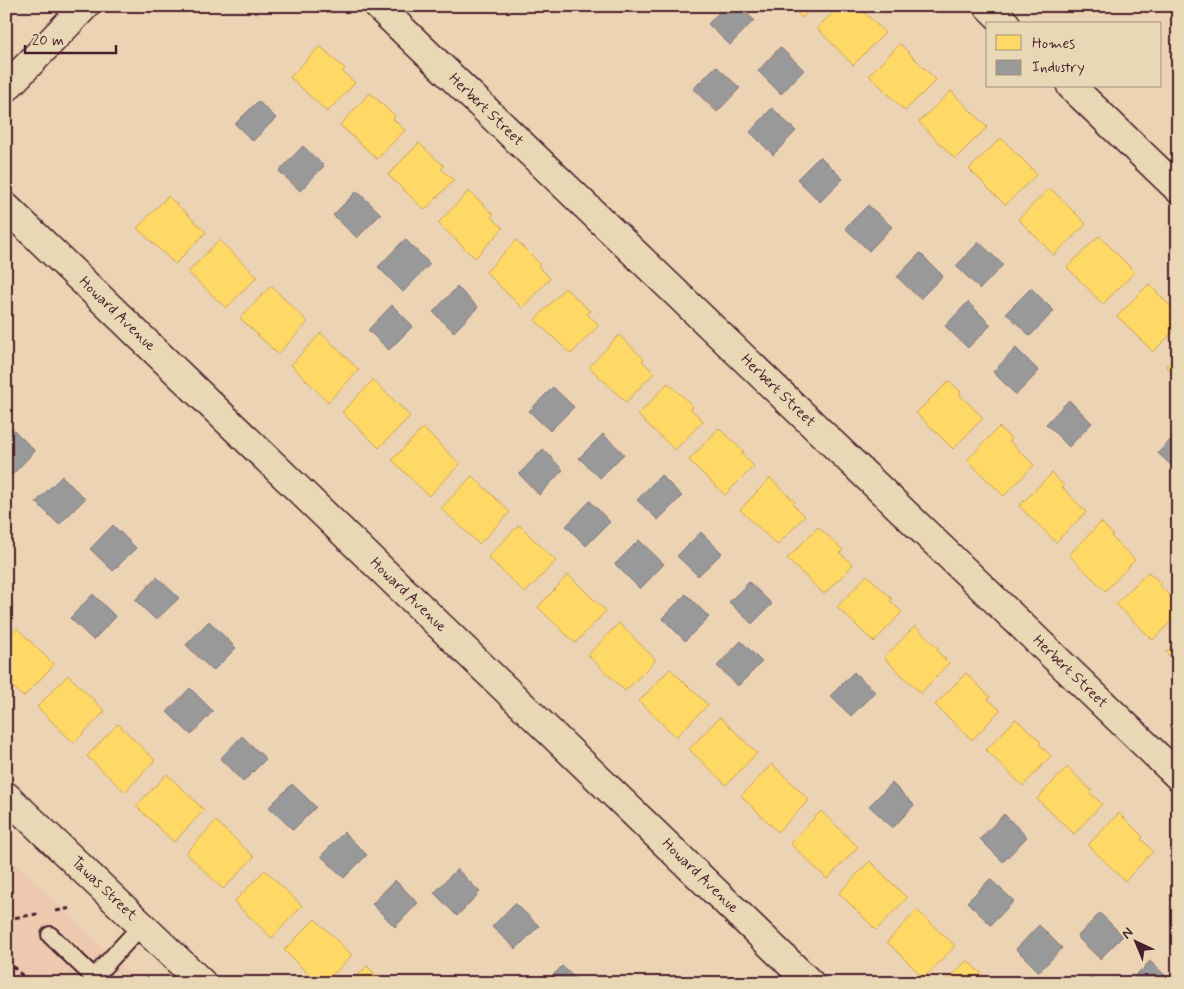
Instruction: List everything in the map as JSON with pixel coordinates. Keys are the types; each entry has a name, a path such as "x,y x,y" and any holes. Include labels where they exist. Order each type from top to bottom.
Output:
{"street":[{"path":"6,88 85,6"},
{"name":"Herbert Street","path":"378,6 1178,776"},
{"path":"988,6 1004,22"},
{"path":"1073,88 1178,189"},
{"name":"Howard Avenue","path":"6,207 810,983"},
{"name":"Tawas Street","path":"6,796 202,983"}],"lane":[{"path":"50,935 97,980 142,925"}],"path":[{"path":"6,960 30,983"}],"shaded area":[{"path":"6,855 140,983 6,983"}],"building: Homes":[{"path":"790,6 814,6 802,18"},
{"path":"840,6 858,6 885,33 853,65 817,28"},
{"path":"900,44 936,80 905,111 869,75"},
{"path":"320,46 345,69 342,71 355,83 327,112 290,77"},
{"path":"951,91 987,127 955,159 919,122"},
{"path":"370,93 395,116 393,119 405,130 377,159 340,125"},
{"path":"1001,138 1037,174 1005,205 969,169"},
{"path":"419,143 444,166 441,169 454,180 425,210 388,175"},
{"path":"1050,188 1086,224 1054,255 1018,219"},
{"path":"469,191 493,214 491,217 503,228 475,258 438,223"},
{"path":"168,196 206,232 175,264 137,228"},
{"path":"1099,236 1135,272 1103,304 1067,267"},
{"path":"219,240 257,277 226,308 188,272"},
{"path":"516,240 540,264 538,266 550,278 522,308 486,272"},
{"path":"1149,284 1178,314 1178,327 1153,352 1117,316"},
{"path":"271,286 308,322 278,354 240,318"},
{"path":"565,288 590,311 587,314 599,325 571,354 535,320"},
{"path":"321,333 359,370 328,402 291,365"},
{"path":"619,335 644,359 642,361 654,373 626,402 589,367"},
{"path":"1178,354 1178,378 1166,366"},
{"path":"373,380 410,416 379,448 342,412"},
{"path":"949,381 983,418 953,449 916,413"},
{"path":"668,383 693,406 691,409 703,421 675,450 638,415"},
{"path":"999,427 1011,439 1009,441 1034,465 1004,496 967,460"},
{"path":"423,428 460,464 429,496 392,460"},
{"path":"719,428 744,452 741,454 754,466 725,495 689,460"},
{"path":"1052,473 1064,486 1062,487 1086,512 1056,542 1019,506"},
{"path":"472,476 510,512 479,544 441,508"},
{"path":"770,478 795,502 793,504 805,516 777,545 740,510"},
{"path":"1101,522 1113,534 1111,536 1135,560 1105,591 1069,555"},
{"path":"519,525 556,561 525,593 488,557"},
{"path":"818,527 843,550 840,553 853,565 824,594 787,559"},
{"path":"1148,572 1161,583 1159,585 1178,604 1178,614 1153,640 1116,604"},
{"path":"568,575 606,611 575,643 538,607"},
{"path":"867,575 892,599 890,601 902,612 874,642 837,607"},
{"path":"619,623 656,660 625,691 588,655"},
{"path":"915,626 939,649 937,651 949,663 921,693 884,658"},
{"path":"17,628 54,665 23,697 6,680 6,639"},
{"path":"1178,641 1178,664 1166,652"},
{"path":"670,669 708,705 676,737 639,701"},
{"path":"966,673 1000,710 972,740 935,705"},
{"path":"68,675 105,711 74,743 37,707"},
{"path":"720,717 757,753 726,785 689,749"},
{"path":"1016,719 1041,742 1039,744 1051,756 1023,786 986,750"},
{"path":"118,724 155,760 125,792 87,756"},
{"path":"772,764 809,800 778,832 741,796"},
{"path":"1067,767 1092,791 1090,793 1102,804 1074,834 1037,799"},
{"path":"167,774 204,810 174,842 136,806"},
{"path":"821,811 858,847 827,879 790,843"},
{"path":"1119,813 1143,837 1141,839 1153,851 1125,881 1088,845"},
{"path":"216,821 254,857 223,889 186,853"},
{"path":"870,861 907,898 876,930 839,893"},
{"path":"265,870 302,906 272,938 234,902"},
{"path":"917,910 955,946 924,978 887,942"},
{"path":"315,919 352,955 325,983 317,983 284,950"},
{"path":"967,960 991,983 945,983"},
{"path":"367,966 384,983 350,983"}],"building: Industry":[{"path":"725,6 739,6 754,20 730,45 708,24"},
{"path":"780,47 804,70 781,94 758,71"},
{"path":"716,66 740,88 717,112 693,89"},
{"path":"258,101 276,118 253,141 235,124"},
{"path":"772,108 796,131 773,155 750,132"},
{"path":"303,146 324,166 300,191 279,171"},
{"path":"820,156 843,179 820,202 797,179"},
{"path":"357,191 381,214 357,238 333,215"},
{"path":"868,205 892,227 869,251 845,228"},
{"path":"405,239 430,264 403,292 378,267"},
{"path":"979,242 1003,265 980,289 956,266"},
{"path":"920,253 943,276 920,299 897,277"},
{"path":"457,287 478,307 454,332 433,312"},
{"path":"1031,288 1054,311 1030,336 1006,313"},
{"path":"968,302 991,325 968,348 945,326"},
{"path":"392,305 413,326 389,350 368,330"},
{"path":"1016,348 1039,371 1016,395 993,372"},
{"path":"553,387 574,407 550,431 529,411"},
{"path":"1069,400 1092,423 1069,447 1046,424"},
{"path":"12,428 35,451 12,475 6,469 6,434"},
{"path":"1178,432 1178,472 1158,453"},
{"path":"603,434 624,454 600,478 579,458"},
{"path":"543,449 563,470 539,495 519,474"},
{"path":"661,475 682,496 658,520 637,500"},
{"path":"62,476 85,499 59,525 36,502"},
{"path":"590,501 610,522 586,546 566,526"},
{"path":"113,525 136,548 113,571 90,549"},
{"path":"701,532 722,553 698,576 677,556"},
{"path":"639,540 664,564 640,589 615,564"},
{"path":"157,577 179,598 156,620 135,600"},
{"path":"749,582 772,604 752,624 729,602"},
{"path":"93,594 116,617 93,640 70,618"},
{"path":"686,594 709,617 685,641 662,618"},
{"path":"209,621 236,648 213,671 186,645"},
{"path":"741,641 762,662 738,686 717,666"},
{"path":"854,672 875,692 851,716 830,696"},
{"path":"190,688 213,711 191,735 167,712"},
{"path":"242,736 266,759 243,782 220,759"},
{"path":"892,783 914,805 893,828 869,806"},
{"path":"292,784 316,807 293,830 269,807"},
{"path":"1004,814 1027,837 1003,862 980,839"},
{"path":"344,832 367,855 344,878 321,856"},
{"path":"457,869 480,892 457,916 434,893"},
{"path":"990,879 1014,901 991,925 967,902"},
{"path":"395,880 418,903 395,927 372,904"},
{"path":"515,903 539,926 516,949 492,927"},
{"path":"1100,913 1123,936 1100,959 1077,937"},
{"path":"1039,925 1062,948 1039,972 1016,949"},
{"path":"1150,961 1173,983 1128,983"},
{"path":"562,966 580,983 546,983"},
{"path":"494,974 504,983 486,983"},
{"path":"1091,976 1098,983 1085,983"}]}
